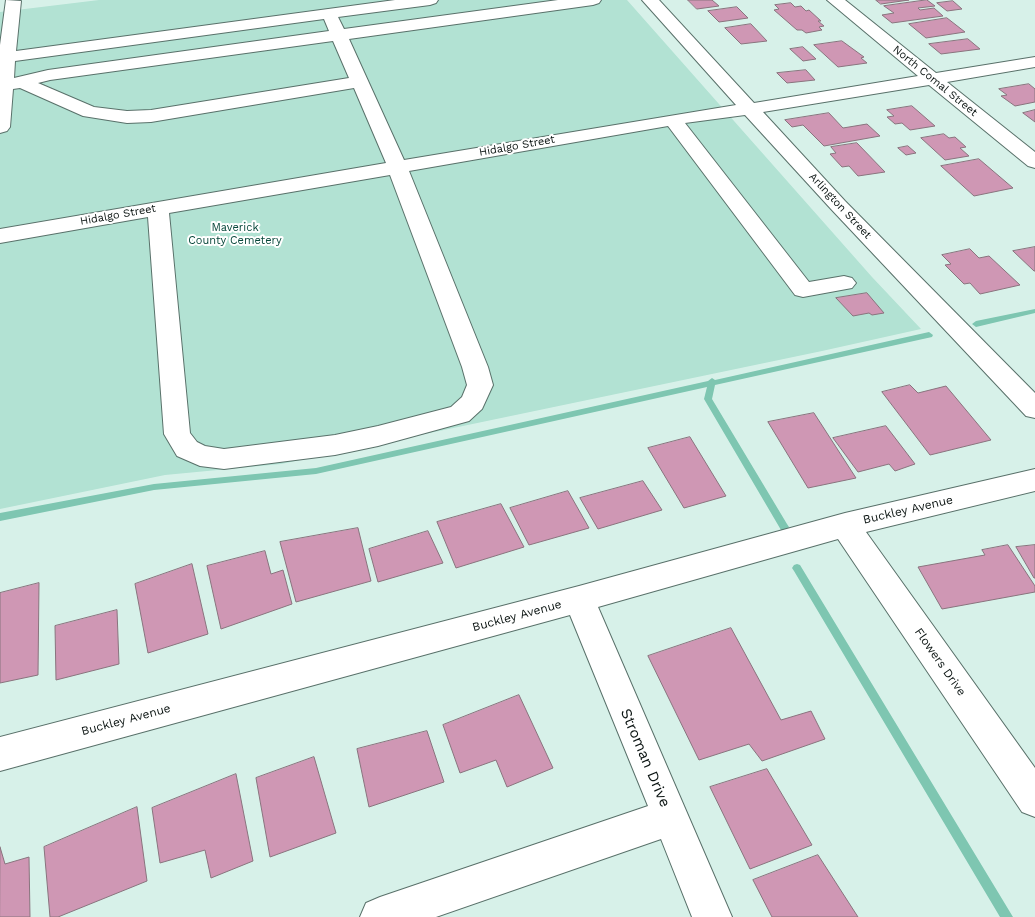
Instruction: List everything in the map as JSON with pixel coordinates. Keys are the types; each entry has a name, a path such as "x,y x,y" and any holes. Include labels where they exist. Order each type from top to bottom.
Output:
{"street":[{"path":"8,57 430,0"},
{"path":"12,84 48,75 593,0"},
{"name":"Arlington Street","path":"650,0 838,205 1035,409"},
{"name":"North Comal Street","path":"835,0 1035,162"},
{"path":"0,127 12,84 6,23 11,1"},
{"path":"158,208 177,434 188,448 200,456 224,459 335,445 378,436 460,414 473,402 480,385 475,367 397,166 330,13"},
{"name":"Hidalgo Street","path":"0,236 397,166 1035,62"},
{"path":"12,84 90,112 127,117 151,116 360,82"},
{"path":"673,120 803,290 844,283"},
{"name":"Buckley Avenue","path":"0,754 579,599 845,525 1035,480"},
{"name":"Flowers Drive","path":"845,525 1035,799"},
{"name":"Stroman Drive","path":"579,599 712,917"},
{"path":"380,917 670,817"}],"green space":[{"name":"Maverick County Cemetery","path":"99,0 627,0 872,277 921,329 281,464 165,475 0,509 0,12"}],"building":[{"path":"688,0 712,0 719,6 697,9"},
{"path":"876,0 909,0 881,4"},
{"path":"927,0 935,6 918,8 920,10 934,8 943,16 892,23 882,15 894,13 884,6"},
{"path":"953,1 962,9 947,11 937,3"},
{"path":"791,3 795,7 801,6 806,11 809,10 821,21 818,21 824,26 819,27 822,30 806,33 802,30 797,30 774,10 779,9 775,5"},
{"path":"737,7 748,18 719,22 708,11"},
{"path":"947,18 965,32 926,38 909,24"},
{"path":"751,24 767,41 741,44 725,28"},
{"path":"968,39 980,49 941,54 929,44"},
{"path":"842,41 864,57 861,58 867,63 838,67 814,45"},
{"path":"803,47 816,59 803,61 790,49"},
{"path":"806,70 815,80 787,83 777,73"},
{"path":"1029,84 1035,89 1035,102 1015,106 1001,96 1007,95 999,89"},
{"path":"912,106 935,126 910,130 902,123 895,124 887,117 894,116 887,110"},
{"path":"1035,110 1035,122 1023,113"},
{"path":"829,113 843,128 867,124 880,136 824,146 803,125 792,127 785,120"},
{"path":"944,134 949,138 955,137 966,147 960,148 969,156 945,160 921,138"},
{"path":"857,143 885,172 858,176 849,166 842,167 830,154 836,153 831,147"},
{"path":"908,146 916,153 906,155 898,148"},
{"path":"979,159 1013,188 974,196 941,166"},
{"path":"1035,247 1035,271 1034,271 1013,251"},
{"path":"970,249 979,258 989,256 1020,285 980,294 970,283 964,284 945,265 951,264 942,255"},
{"path":"867,293 884,313 853,316 836,298"},
{"path":"910,385 918,393 946,386 991,440 930,455 882,392"},
{"path":"814,413 856,478 808,488 768,422"},
{"path":"886,426 915,464 895,471 889,464 858,472 833,438"},
{"path":"690,437 726,496 684,508 648,448"},
{"path":"643,481 662,510 598,529 580,498"},
{"path":"568,491 589,528 529,545 510,508"},
{"path":"501,504 524,547 456,568 437,522"},
{"path":"358,528 371,581 296,602 280,542"},
{"path":"428,531 443,563 378,582 369,549"},
{"path":"1008,545 1035,586 1035,592 942,609 918,567 985,555 982,550"},
{"path":"1035,545 1035,578 1034,578 1016,547"},
{"path":"265,551 271,574 283,570 292,604 221,629 207,566"},
{"path":"192,564 208,634 148,653 135,584"},
{"path":"39,583 38,675 0,683 0,593"},
{"path":"117,610 119,664 56,680 55,626"},
{"path":"731,628 781,720 811,711 825,739 762,761 749,744 699,760 648,656"},
{"path":"519,695 553,768 507,787 496,760 460,773 443,725"},
{"path":"427,731 444,782 369,807 357,749"},
{"path":"314,757 336,833 270,857 256,778"},
{"path":"767,769 812,845 750,869 710,787"},
{"path":"236,774 253,861 211,878 205,850 160,863 152,808"},
{"path":"137,807 147,881 58,917 50,917 44,847"},
{"path":"0,847 5,864 29,857 30,917 0,917"},
{"path":"818,855 858,917 772,917 753,880"}],"waterway":[{"path":"976,324 1035,311"},
{"path":"711,383 929,335"},
{"path":"0,517 154,487 316,471 711,383"},
{"path":"711,383 708,399 784,527"},
{"path":"797,568 1007,917"}]}
